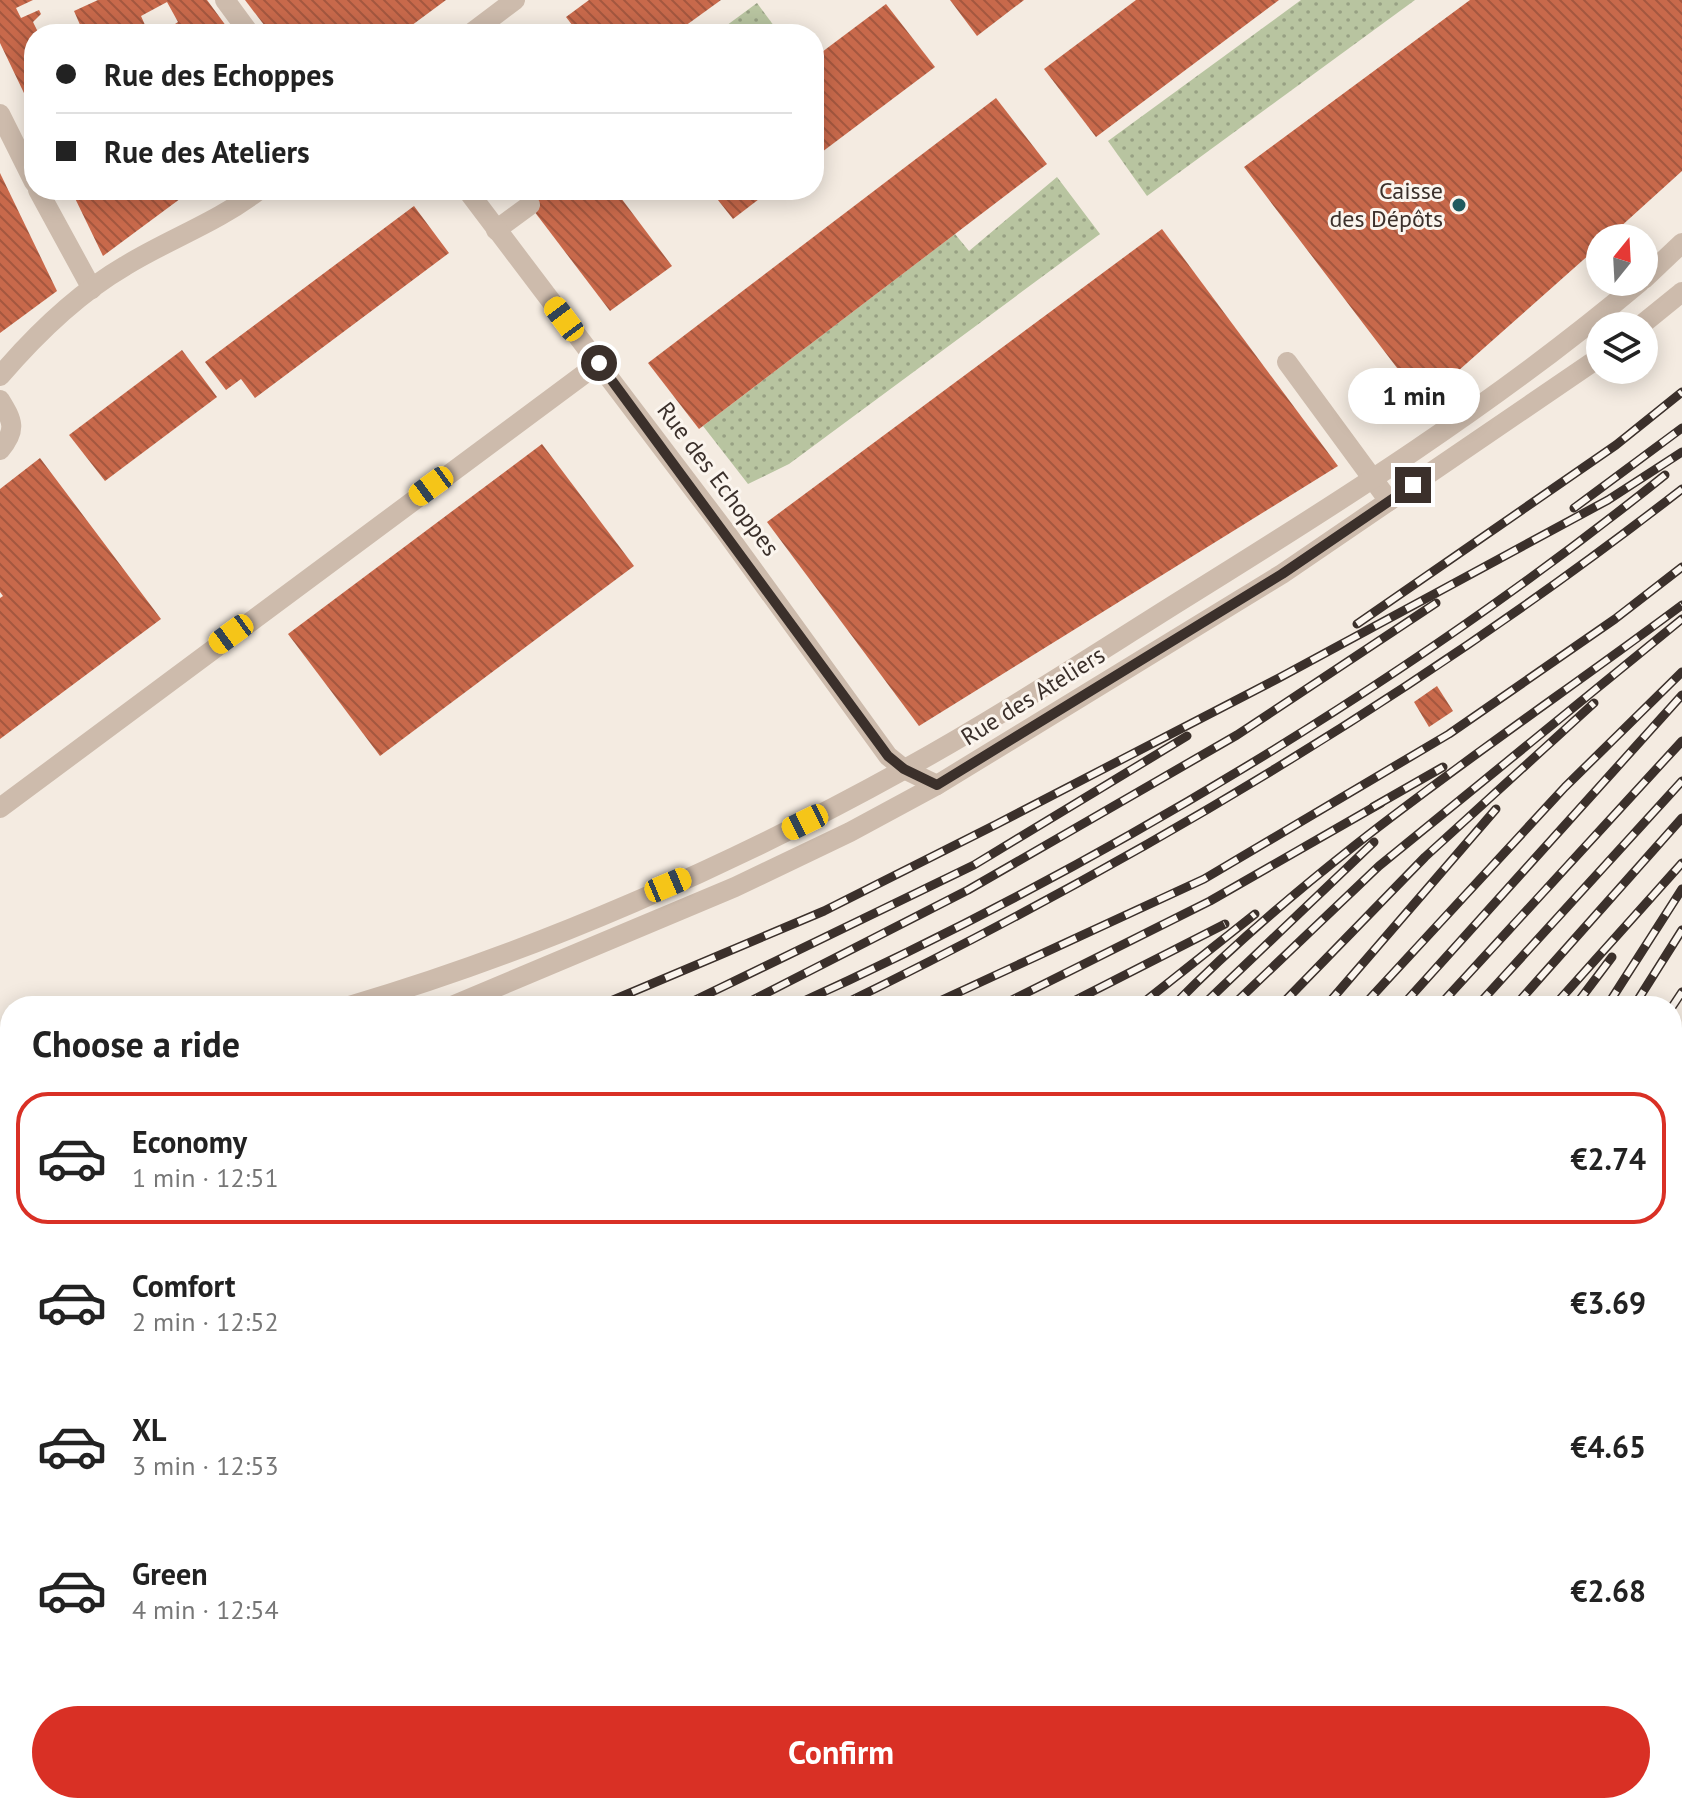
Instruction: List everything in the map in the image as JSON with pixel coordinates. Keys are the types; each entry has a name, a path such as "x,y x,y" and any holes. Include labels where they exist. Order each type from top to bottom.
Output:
{"street":[{"path":"225,0 243,24"},
{"path":"483,24 515,0"},
{"path":"0,114 24,162"},
{"path":"43,200 92,289"},
{"path":"0,376 43,330 124,266 229,213 246,200"},
{"name":"Rue des Echoppes","path":"474,200 599,363 888,756 904,769 937,785"},
{"path":"496,230 530,205"},
{"path":"1658,265 1682,243"},
{"path":"1657,312 1682,292"},
{"path":"384,996 564,929 720,864 904,769 1259,552 1570,341 1623,296"},
{"path":"1287,362 1389,501"},
{"path":"0,808 599,363"},
{"name":"Rue des Ateliers","path":"476,996 735,887 850,832 937,785 1282,574 1586,367"},
{"path":"0,400 13,421 13,430 0,450"}],"green space":[{"path":"1301,0 1415,0 1147,196 1108,141"},
{"path":"757,3 773,24 729,24"},
{"path":"1057,177 1100,234 789,464 748,484 703,426 955,234 969,251"}],"building":[{"path":"0,0 33,0 16,8 21,18 39,10 41,14 34,24 24,24 24,93 0,43"},
{"path":"98,0 207,0 225,24 175,24 178,22 167,2 141,16 145,24 80,24 74,11"},
{"path":"245,0 446,0 414,24 263,24"},
{"path":"589,0 721,0 688,24 571,24 566,17"},
{"path":"950,0 1024,0 977,36"},
{"path":"1136,0 1279,0 1096,137 1044,69"},
{"name":"Caisse des Dépôts","path":"1470,0 1682,0 1682,171 1623,224 1586,224 1586,257 1423,402 1244,167"},
{"path":"886,4 935,67 824,150 824,50"},
{"path":"996,98 1047,164 699,429 648,363"},
{"path":"0,173 57,291 0,333"},
{"path":"76,200 179,200 103,256"},
{"path":"526,200 622,200 672,266 610,311"},
{"path":"718,200 758,200 733,219"},
{"path":"414,206 449,253 255,398 241,379 226,390 205,362"},
{"path":"1162,229 1338,466 919,726 767,522"},
{"path":"182,350 217,397 105,481 69,435"},
{"path":"542,444 634,566 380,756 288,634"},
{"path":"40,458 161,619 0,739 0,598 3,596 0,592 0,489"},
{"path":"1437,686 1453,711 1429,727 1414,702"}],"railway":[{"path":"1357,624 1616,445 1682,392"},
{"path":"1574,508 1682,428"},
{"path":"623,996 824,911 997,824 1279,678 1608,500 1682,452"},
{"path":"814,996 1020,895 1245,767 1462,626 1566,552 1665,475"},
{"path":"860,996 1060,893 1274,769 1482,635 1682,489"},
{"path":"951,996 1204,879 1449,734 1615,619 1682,567"},
{"path":"761,996 968,890 1237,735 1436,603"},
{"path":"1183,996 1292,896 1355,845 1682,605"},
{"path":"1242,996 1379,866 1682,619"},
{"path":"1372,996 1565,787 1682,672"},
{"path":"1411,996 1682,695"},
{"path":"1290,996 1425,857 1594,703"},
{"path":"704,996 974,865 1187,736"},
{"path":"1448,996 1682,741"},
{"path":"1373,807 1443,767"},
{"path":"1486,996 1682,781"},
{"path":"1020,996 1210,901 1381,803"},
{"path":"1335,996 1496,809"},
{"path":"1524,996 1682,818"},
{"path":"1212,996 1374,842"},
{"path":"1563,996 1682,863"},
{"path":"1613,996 1682,889"},
{"path":"1152,996 1255,914"},
{"path":"1084,996 1225,924"},
{"path":"1640,996 1682,930"},
{"path":"1583,996 1612,957"},
{"path":"1679,996 1682,992"}],"place":[{"name":"Caisse des Dépôts","path":"1459,205"}],"route":[{"path":"599,363 888,756 904,769 937,785 1282,574 1413,485"}]}
